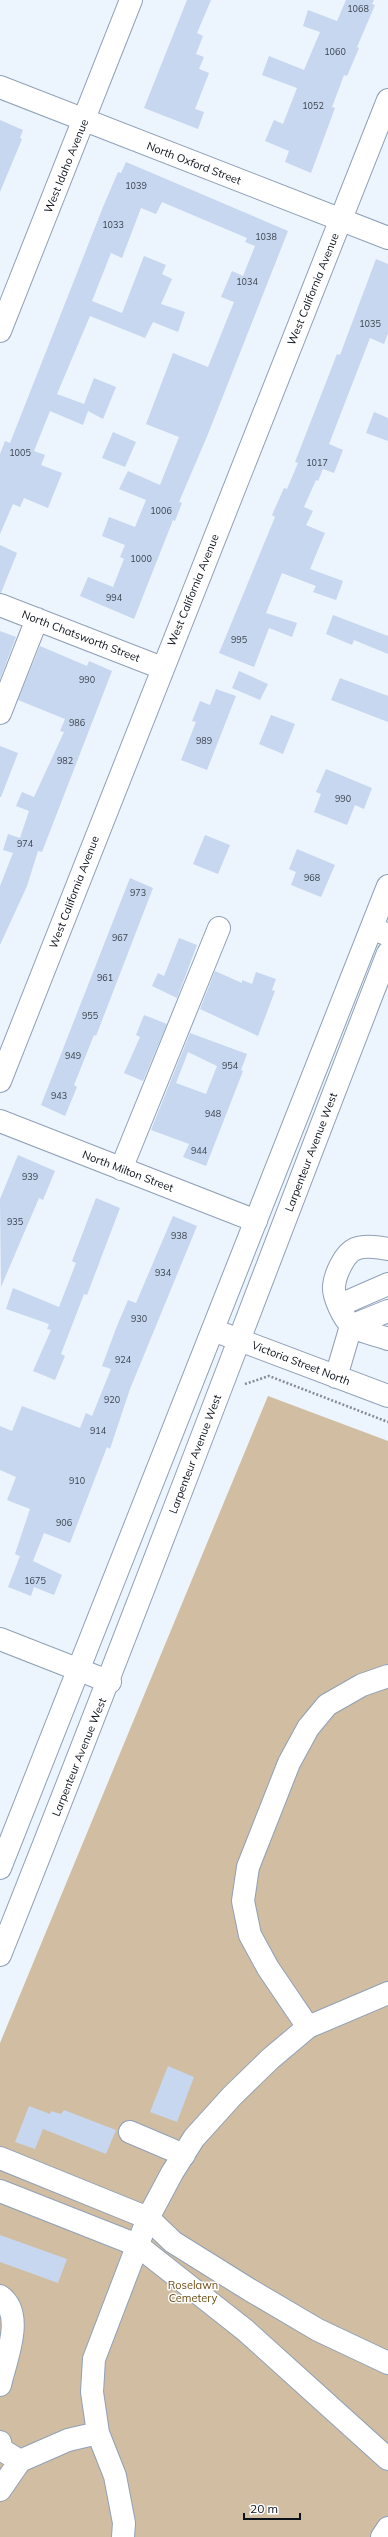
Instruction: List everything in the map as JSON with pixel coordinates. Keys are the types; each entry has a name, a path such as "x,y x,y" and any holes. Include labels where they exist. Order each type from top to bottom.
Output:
{"street":[{"name":"West Idaho Avenue","path":"0,331 131,0"},
{"name":"North Oxford Street","path":"0,87 388,238"},
{"name":"West California Avenue","path":"0,1081 162,668 388,100"},
{"name":"North Chatsworth Street","path":"0,605 162,668"},
{"path":"0,713 37,619"},
{"path":"0,1868 80,1670 256,1221 380,931 388,886"},
{"path":"121,1169 219,928"},
{"name":"Larpenteur Avenue West","path":"0,1955 110,1682 238,1339 388,953"},
{"name":"North Milton Street","path":"0,1121 256,1221"},
{"path":"388,1249 363,1247 353,1250 347,1255 334,1287 340,1305 351,1326 388,1339"},
{"path":"340,1305 388,1284"},
{"path":"351,1326 388,1311"},
{"path":"336,1377 351,1326"},
{"name":"Victoria Street North","path":"213,1330 388,1396"},
{"path":"0,1639 110,1682"},
{"path":"308,2026 268,1968 250,1935 243,1901 248,1867 288,1764 308,1728 327,1704 362,1685 388,1676"},
{"path":"123,2537 124,2523 115,2476 98,2433 92,2392 94,2359 148,2218 194,2138 232,2096 270,2059 308,2026 388,1993"},
{"path":"130,2132 184,2155"},
{"path":"0,2158 148,2218 173,2242 250,2290 318,2330 388,2363"},
{"path":"0,2191 137,2245 245,2330 388,2459"},
{"path":"0,2296 11,2311 14,2329 0,2385"},
{"path":"0,2490 20,2461 68,2440 98,2433"},
{"path":"0,2442 2,2450 20,2461"},
{"path":"382,2537 388,2528"}],"path":[{"path":"244,1384 269,1376 388,1422"}],"green space":[{"name":"Roselawn Cemetery","path":"268,1396 388,1441 388,2537 0,2537 0,2043"}],"building":[{"path":"187,0 211,0 197,33 203,36 196,54 204,57 199,69 209,73 195,109 204,112 198,129 144,108"},
{"path":"346,0 374,0 372,4 375,5 357,47 359,48 347,76 344,75 332,107 335,108 311,173 285,162 289,151 265,141 274,120 283,124 297,88 262,75 269,56 304,70 320,32 303,26 308,10 337,21"},
{"path":"0,120 23,130 20,138 22,139 0,192"},
{"path":"126,162 288,231 208,434 179,502 182,503 175,521 173,520 134,619 80,596 88,577 113,587 124,559 120,557 125,545 102,536 109,517 135,527 146,500 119,489 128,471 160,485 179,437 146,424 173,353 208,367 234,302 221,297 232,271 243,276 255,246 245,242 247,238 162,202 156,214 141,208 122,258 111,253 92,301 122,313 144,256 166,265 162,274 172,279 161,304 185,312 178,332 153,322 145,338 90,316 57,394 84,404 94,378 116,387 103,419 88,411 83,425 50,411 34,451 45,455 41,465 62,473 48,508 24,498 20,507 13,504 0,534 0,454 5,441 10,443 103,207 118,172 121,173"},
{"path":"376,259 388,264 388,333 384,344 370,338 329,444 343,450 334,473 323,469 318,481 316,480 304,507 313,511 306,525 325,533 310,569 343,581 336,600 313,592 316,586 282,573 266,613 297,623 292,637 269,628 254,667 219,653 275,517 272,515 284,488 287,489 298,463 295,462 337,354 340,355"},
{"path":"374,412 388,418 388,441 366,433"},
{"path":"113,432 136,442 125,467 102,458"},
{"path":"0,545 17,553 1,593 0,593"},
{"path":"333,615 388,636 388,654 354,640 352,645 326,634"},
{"path":"0,631 16,637 0,679"},
{"path":"40,646 87,666 89,661 112,671 42,852 38,851 27,886 0,945 0,886 13,853 3,850 8,834 20,838 29,811 16,806 22,792 34,797 64,732 60,731 65,719 18,700"},
{"path":"239,671 268,684 260,700 232,688"},
{"path":"340,678 388,696 388,722 331,700"},
{"path":"216,689 236,696 207,770 181,760 196,722 192,721 200,701 210,705"},
{"path":"271,715 295,724 283,754 259,744"},
{"path":"0,746 18,753 1,797 0,797"},
{"path":"326,769 372,788 364,809 355,805 347,825 314,812 321,794 316,792"},
{"path":"205,835 230,845 218,874 193,864"},
{"path":"297,849 335,865 321,897 291,885 296,872 289,869"},
{"path":"130,878 153,888 96,1036 94,1035 74,1085 77,1087 65,1116 41,1105"},
{"path":"179,938 197,945 177,998 152,986 158,973 164,976"},
{"path":"215,971 242,983 242,980 252,984 256,972 276,979 272,990 275,991 258,1036 200,1009"},
{"path":"144,1015 167,1024 143,1081 124,1073 140,1037 136,1035"},
{"path":"190,1033 247,1054 241,1070 243,1071 206,1166 183,1157 189,1144 151,1130","holes":["188,1052 217,1066 206,1094 176,1083"]},
{"path":"18,1155 55,1171 43,1200 39,1198 1,1287 0,1199"},
{"path":"96,1198 120,1208 87,1295 84,1294 61,1354 65,1356 55,1380 33,1371 51,1330 47,1329 49,1324 6,1309 13,1288 59,1307 76,1263 72,1261"},
{"path":"173,1216 197,1226 130,1389 110,1449 107,1447 70,1543 44,1533 33,1561 62,1575 54,1595 34,1587 31,1596 8,1587 20,1556 15,1554 30,1509 7,1500 16,1477 0,1470 0,1426 12,1431 22,1406 80,1428 86,1413 92,1416 111,1369 102,1366 117,1326 128,1300 136,1303"},
{"path":"168,2066 194,2077 177,2122 150,2112"},
{"path":"29,2106 50,2114 51,2111 61,2114 64,2110 116,2130 106,2154 43,2129 35,2149 15,2142"},
{"path":"0,2235 67,2259 58,2283 0,2262"}]}
